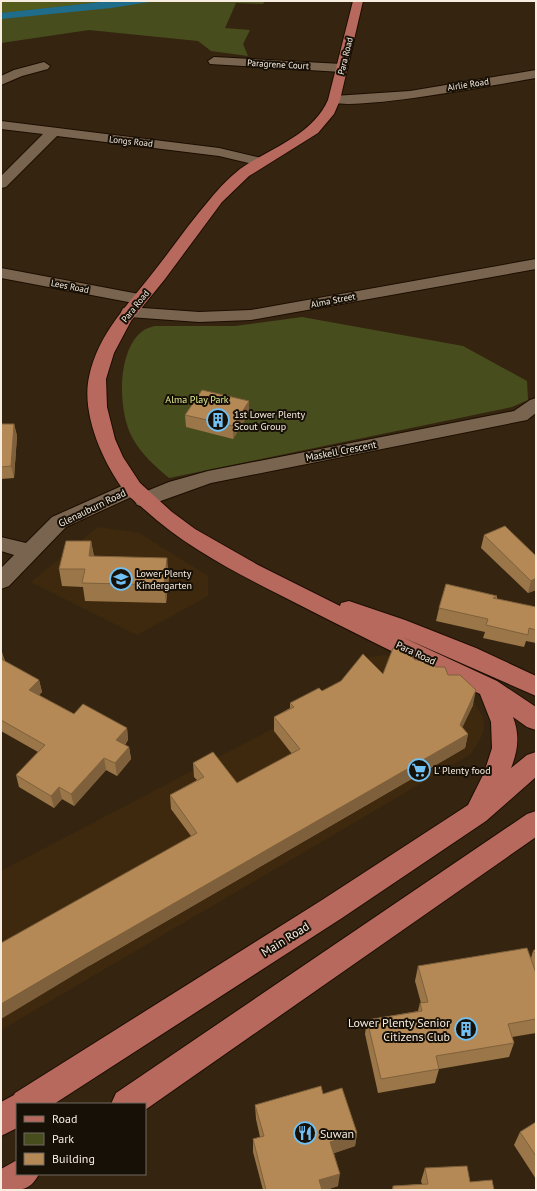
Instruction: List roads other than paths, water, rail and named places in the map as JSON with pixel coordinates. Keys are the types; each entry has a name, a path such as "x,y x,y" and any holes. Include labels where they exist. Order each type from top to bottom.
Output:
{"main road":[{"name":"Para Road","path":"358,1 333,103 328,114 312,130 244,173 217,199 117,328 105,352 98,379 96,392 100,421 105,439 116,462 139,494 188,534 220,554 375,634 489,688 536,720"},
{"name":"Para Road","path":"294,591 387,621 488,663 536,687"},
{"path":"476,813 504,759 506,747 506,730 497,703 489,688"},
{"name":"Main Road","path":"28,1103 332,910 476,813 536,762"},
{"path":"128,1103 536,822"},
{"path":"1,1120 16,1111"},
{"path":"1,1189 22,1175"}],"street":[{"name":"Paragrene Court","path":"214,60 342,68"},
{"path":"1,81 18,73 44,66"},
{"name":"Airlie Road","path":"333,103 362,104 401,96 536,74"},
{"name":"Longs Road","path":"1,125 219,152 261,162"},
{"path":"1,184 53,132"},
{"name":"Alma Street","path":"129,312 199,317 251,315 536,264"},
{"name":"Lees Road","path":"1,273 140,299"},
{"name":"Maskell Crescent","path":"139,494 176,487 208,477 520,416 536,404"},
{"name":"Glenauburn Road","path":"1,581 59,522 139,494"},
{"path":"1,544 29,551"}],"water":[{"path":"110,1 156,1 111,8 1,19 1,13"}],"place":[{"name":"1st Lower Plenty Scout Group","path":"218,420"},
{"name":"Lower Plenty Kindergarten","path":"121,579"},
{"name":"L' Plenty food","path":"419,770"},
{"name":"Lower Plenty Senior Citizens Club","path":"466,1029"},
{"name":"Suwan","path":"305,1133"}],"park label":[{"name":"Alma Play Park","path":"197,399"}]}
